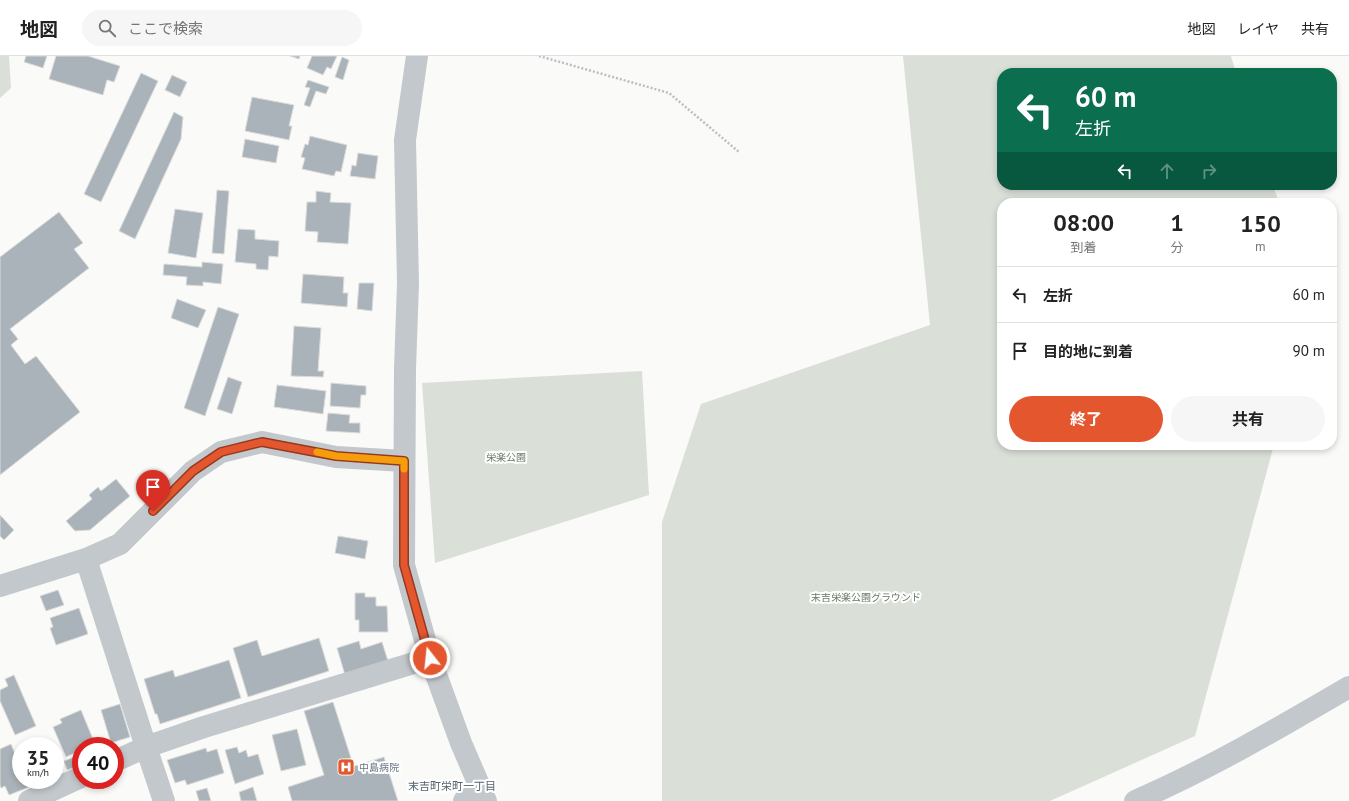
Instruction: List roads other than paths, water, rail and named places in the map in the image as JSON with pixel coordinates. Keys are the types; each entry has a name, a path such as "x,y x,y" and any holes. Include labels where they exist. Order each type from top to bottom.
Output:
{"street":[{"path":"417,56 405,140 408,283 405,369 404,565 430,658 461,743 477,798"},
{"path":"0,586 86,559 120,544 193,471 221,452 262,442 336,456 404,461"},
{"path":"86,559 164,801"},
{"path":"124,757 146,747 204,727 430,658"},
{"path":"1147,799 1215,763 1349,687"},
{"path":"29,801 72,781"}],"place":[{"name":"中島病院","path":"346,767"}],"district":[{"name":"末吉町栄町一丁目","path":"452,786"}],"park label":[{"name":"栄楽公園","path":"506,457"},
{"name":"末吉栄楽公園グラウンド","path":"866,597"}]}
